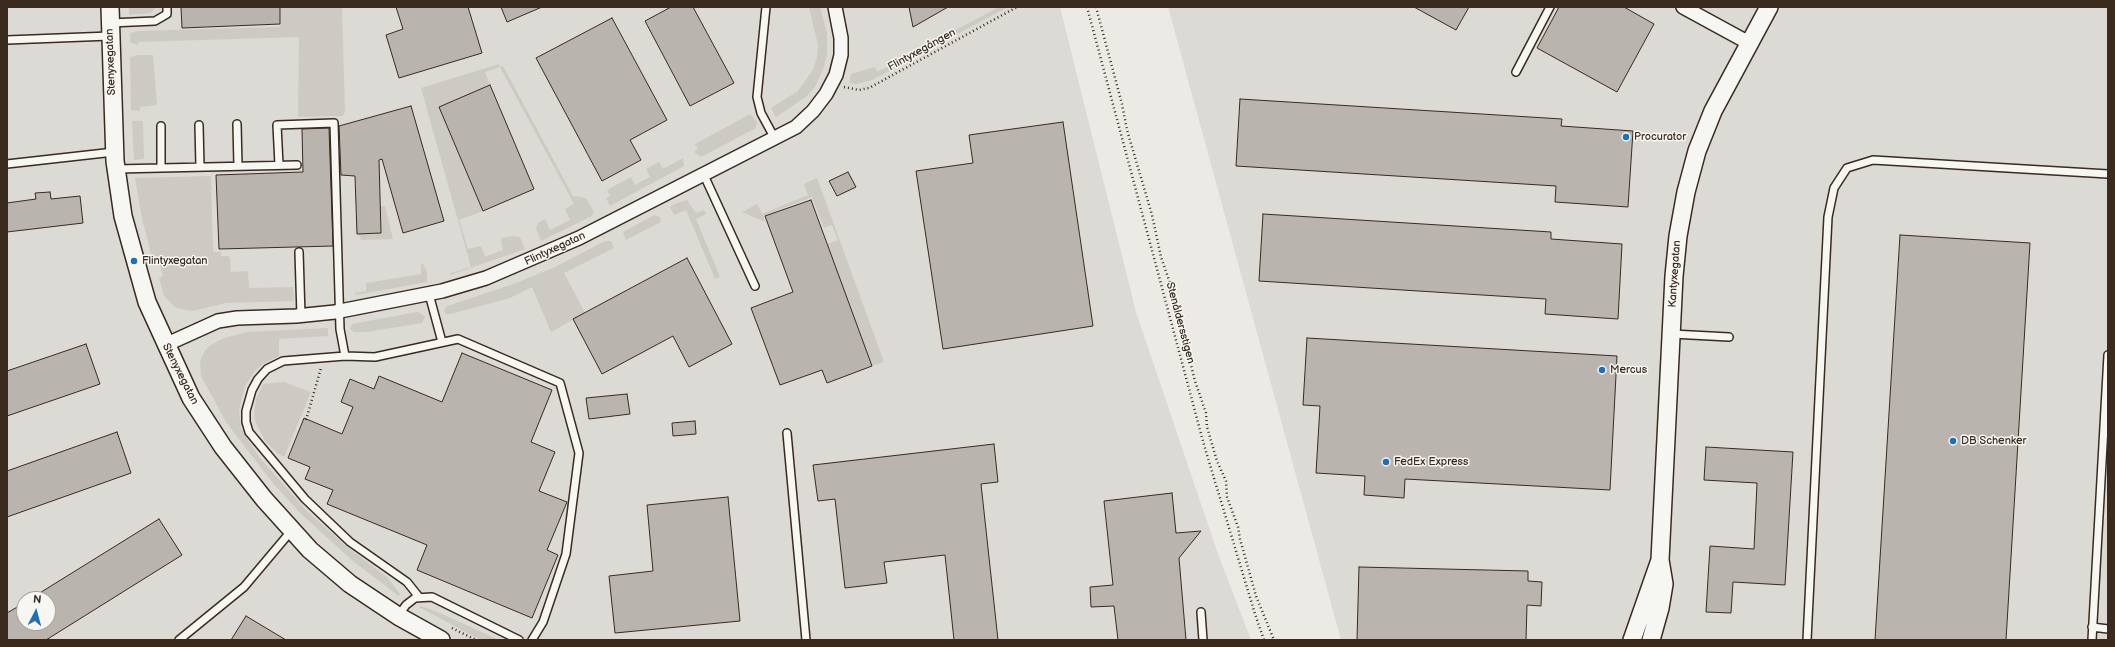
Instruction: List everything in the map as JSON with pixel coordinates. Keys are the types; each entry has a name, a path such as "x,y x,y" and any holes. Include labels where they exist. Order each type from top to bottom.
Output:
{"street":[{"name":"Flintyxegatan","path":"165,345 218,321 237,318 300,316 340,311 429,294 486,278 531,260 579,238 703,173 796,127 813,111 832,84 836,74 840,55 841,38 835,7"},
{"path":"1683,7 1749,43"},
{"name":"Kantyxegatan","path":"1651,640 1660,608 1664,584 1660,560 1678,236 1689,178 1697,151 1713,111 1769,7"},
{"name":"Stenyxegatan","path":"110,22 114,152 123,216 134,261 147,302 165,345 191,398 223,447 264,500 310,550 350,584 398,616 441,640"},
{"name":"Kantyxegatan","path":"1632,640 1660,560"}],"lane":[{"path":"7,40 110,22 154,21 167,14 167,7"},
{"path":"766,7 758,97 761,113 774,137"},
{"path":"1516,72 1550,7"},
{"path":"279,165 277,125 334,123 340,329 345,356"},
{"path":"237,124 238,166"},
{"path":"199,125 200,167"},
{"path":"160,126 161,168"},
{"path":"7,164 114,152"},
{"path":"1807,640 1828,217 1834,188 1846,168 1873,160 2108,174"},
{"path":"116,169 297,165"},
{"path":"703,173 754,286"},
{"path":"299,252 300,316"},
{"path":"429,294 442,342"},
{"path":"1672,334 1729,337"},
{"path":"419,597 408,582 350,542 305,498 250,432 246,422 248,400 258,379 267,369 283,361 345,356 375,357 458,339 560,383 579,452 566,554 543,622 532,640"},
{"path":"2092,640 2108,354"},
{"path":"787,433 806,640"},
{"path":"178,640 244,587 292,530"},
{"path":"398,616 406,605 414,598 432,598 442,601 476,620 519,640"},
{"path":"1201,612 1203,640"},
{"path":"2092,628 2108,629"}],"path":[{"name":"Flintyxegången","path":"832,84 851,89 869,88 1017,7"},
{"name":"Stenåldersstigen","path":"1087,7 1204,445 1264,640"},
{"path":"1096,7 1122,104 1127,130 1152,215 1161,257 1171,286 1195,381 1206,413 1207,427 1217,462 1226,481 1227,497 1238,527 1256,596 1274,640"},
{"path":"306,420 325,357"}],"shaded area":[{"path":"7,7 1060,7 1136,312 1218,554 1251,640 7,640"},
{"path":"129,7 155,8 151,13 129,15"},
{"path":"281,7 342,7 345,112 343,116 298,117 299,37 138,42 138,45 130,42 130,33 137,31 280,27"},
{"path":"809,7 820,7 827,33 827,55 824,67 815,87 807,96 776,117 771,108 798,91 813,70 817,57 818,45"},
{"path":"999,7 1008,7 872,80 856,84 849,83 851,74 875,67 877,72"},
{"path":"1168,7 2108,7 2108,640 1341,640"},
{"path":"138,55 153,55 157,105 140,107 140,111 131,110 130,57"},
{"path":"499,64 500,67 485,72 490,85 439,107 483,211 459,220 468,249 481,246 485,257 503,250 501,238 515,236 520,237 525,249 450,275 450,273 471,267 421,88"},
{"path":"503,66 573,196 586,198 594,212 592,216 541,241 536,229 538,223 545,219 550,230 570,220 565,209 574,204 500,67"},
{"path":"750,114 757,122 756,128 701,157 694,152 698,149 695,144"},
{"path":"132,121 143,121 144,159 134,160"},
{"path":"683,158 684,166 610,206 606,198 610,196 607,190 631,177 635,185 650,177 646,169 659,162 663,169"},
{"path":"211,176 213,252 221,252 221,256 228,256 230,258 231,272 248,271 249,288 293,287 294,301 226,303 193,311 176,308 164,296 159,278 163,276 157,256 152,257 142,219 135,178"},
{"path":"817,178 884,362 872,366 827,244 838,240 832,225 824,228 812,197 763,216 765,222 742,212 757,204 762,214 808,195 804,184"},
{"path":"687,200 696,213 704,210 706,214 696,219 720,277 715,279 686,210 674,215 670,207"},
{"path":"380,206 385,206 393,239 361,240 359,234 381,233"},
{"path":"654,215 660,217 661,222 626,240 623,234 625,231"},
{"path":"605,241 611,241 614,248 564,273 585,313 551,332 532,287 510,298 451,314 446,314 444,311 447,306 516,283 555,267"},
{"path":"421,264 423,264 427,272 427,282 356,295 355,293 366,291 366,283 421,274"},
{"path":"417,312 425,317 422,323 367,332 354,332 350,329 352,324"},
{"path":"328,328 328,336 279,339 279,356 263,364 255,371 245,386 239,409 241,429 259,457 307,511 347,547 387,577 400,594 399,596 354,562 300,513 272,482 226,422 201,376 200,362 204,352 208,347 221,339 247,332"},
{"path":"284,382 311,392 284,457 277,453 265,441 254,416 256,399 263,384"},
{"path":"420,606 438,612 499,640 483,640 475,637 419,607"}],"building":[{"path":"181,7 280,7 280,24 182,28"},
{"path":"396,7 468,7 482,53 399,78 386,35 403,29"},
{"path":"501,7 542,7 507,22"},
{"path":"671,7 693,7 734,83 690,106 645,21"},
{"path":"909,7 948,7 913,27"},
{"path":"1414,7 1469,7 1456,30"},
{"path":"1559,7 1624,7 1654,24 1617,92 1537,48"},
{"path":"612,18 667,120 630,140 641,160 602,181 536,58"},
{"path":"490,85 534,189 483,211 439,107"},
{"path":"1240,99 1562,119 1561,126 1633,131 1628,207 1555,202 1556,186 1236,166"},
{"path":"411,106 444,221 403,233 382,159 379,160 381,233 357,234 355,176 341,175 339,126"},
{"path":"1063,122 1093,326 943,349 916,171 973,163 969,135"},
{"path":"329,128 333,246 219,249 216,175 303,172 302,129"},
{"path":"848,172 856,187 837,196 829,181"},
{"path":"50,192 51,199 80,196 83,223 7,232 7,203 36,199 35,193"},
{"path":"811,200 872,366 827,383 822,370 780,385 751,308 793,292 765,216"},
{"path":"1263,214 1551,232 1551,239 1622,244 1618,319 1545,314 1546,299 1259,281"},
{"name":"DB Schenker","path":"1900,235 2030,243 2006,640 1875,640"},
{"path":"687,258 732,344 689,367 673,336 602,374 573,319"},
{"path":"1307,338 1617,356 1610,490 1405,479 1404,498 1364,495 1365,476 1316,473 1320,406 1303,405"},
{"path":"86,344 100,384 7,416 7,371"},
{"path":"462,353 552,390 531,442 555,452 539,491 567,502 547,550 558,555 532,618 417,570 427,545 327,504 333,490 305,479 310,467 288,458 304,418 342,434 353,407 341,402 350,379 374,389 379,376 442,402"},
{"path":"627,394 630,414 589,419 586,398"},
{"path":"695,421 696,434 673,436 672,423"},
{"path":"117,432 131,473 7,517 7,471"},
{"path":"994,444 998,482 981,484 998,640 954,640 945,555 884,562 887,583 845,588 835,499 818,501 813,465"},
{"path":"1706,447 1793,452 1785,585 1733,582 1731,613 1706,612 1710,546 1754,549 1757,483 1704,480"},
{"path":"1172,493 1176,533 1201,531 1179,558 1186,640 1118,640 1114,606 1091,607 1090,587 1113,585 1104,501"},
{"path":"728,497 740,621 615,633 609,576 653,571 647,505"},
{"path":"159,519 182,555 46,640 7,640 7,613 16,608 16,631 56,631 56,591 43,591"},
{"path":"1359,567 1528,571 1528,581 1542,582 1541,606 1527,605 1526,640 1357,640"},
{"path":"246,616 286,640 231,640"}],"place":[{"name":"Procurator","path":"1626,137"},
{"name":"Flintyxegatan","path":"134,261"},
{"name":"Mercus","path":"1602,370"},
{"name":"DB Schenker","path":"1953,441"},
{"name":"FedEx Express","path":"1386,462"}]}
